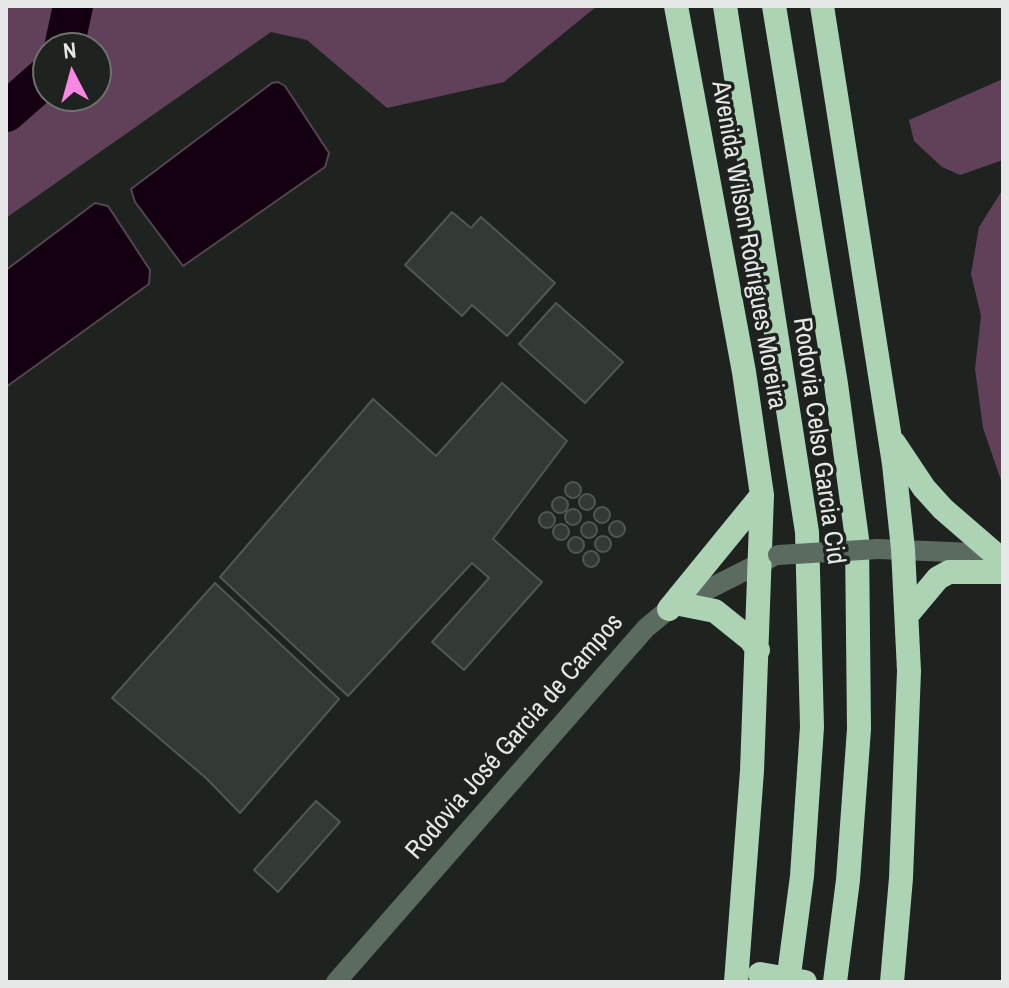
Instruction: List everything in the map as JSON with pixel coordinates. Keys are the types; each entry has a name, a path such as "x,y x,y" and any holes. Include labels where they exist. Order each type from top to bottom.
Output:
{"highway":[{"name":"Avenida Wilson Rodrigues Moreira","path":"676,6 744,372 762,495"},
{"name":"Rodovia Celso Garcia Cid","path":"725,6 807,532 812,727 802,876 788,982"},
{"name":"Rodovia Celso Garcia Cid","path":"774,6 836,384 857,539 859,729 848,880 835,982"},
{"path":"822,6 889,434 903,549 909,671 901,878 892,982"},
{"path":"889,434 924,488 1003,566"},
{"path":"762,495 769,558 758,650 745,975 805,982"},
{"path":"674,607 762,495"},
{"path":"907,615 938,578 949,572 1003,566"},
{"path":"674,607 715,611 751,640 758,650"}],"street":[{"path":"769,558 903,549 974,553 1003,566"},
{"name":"Rodovia José Garcia de Campos","path":"336,982 646,628 674,607 769,558"}],"shaded area":[{"path":"6,6 597,6 504,82 387,108 307,40 271,32 6,218"},
{"path":"1003,79 1003,160 960,175 942,167 914,141 909,120"},
{"path":"272,83 285,86 329,153 325,167 183,266 135,202 131,189"},
{"path":"1003,189 1003,486 983,428 975,369 981,316 971,274 979,227"},
{"path":"95,203 108,206 150,270 149,284 6,387 6,270"}],"building":[{"path":"452,212 471,228 481,217 555,283 507,336 472,305 462,316 405,265"},
{"path":"556,303 623,362 585,403 519,344"},
{"path":"502,383 567,441 493,539 542,582 464,670 432,642 489,578 472,563 348,696 220,577 373,399 436,456"},
{"path":"573,482 581,490 573,498 565,490"},
{"path":"587,494 595,502 587,510 579,502"},
{"path":"560,497 568,505 560,513 552,505"},
{"path":"602,507 610,515 602,523 594,515"},
{"path":"573,509 581,517 573,525 565,517"},
{"path":"547,512 555,520 547,528 539,520"},
{"path":"617,521 625,529 617,537 609,529"},
{"path":"589,522 597,530 589,538 581,530"},
{"path":"561,524 569,532 561,540 553,532"},
{"path":"603,536 611,544 603,552 595,544"},
{"path":"576,537 584,545 576,553 568,545"},
{"path":"591,551 599,559 591,567 583,559"},
{"path":"215,583 339,699 240,813 206,778 112,698"},
{"path":"316,801 340,822 278,892 254,870"}],"waterway":[{"path":"67,32 73,6"},
{"path":"6,112 32,89"}]}
